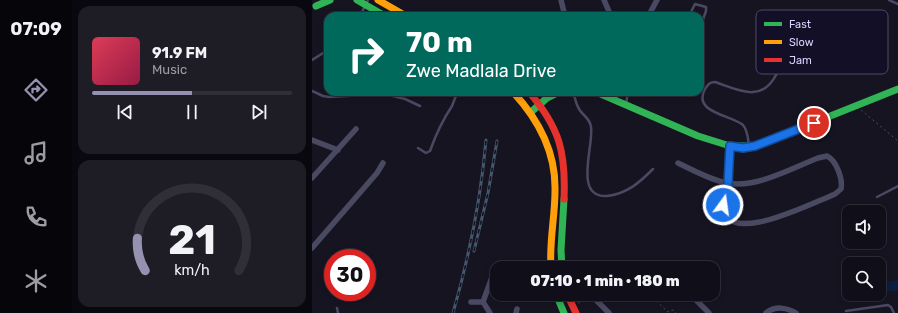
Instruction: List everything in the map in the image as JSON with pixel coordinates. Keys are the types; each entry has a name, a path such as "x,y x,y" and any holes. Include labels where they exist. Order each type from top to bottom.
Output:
{"street":[{"path":"316,5 330,0"},
{"path":"356,0 367,3 379,12"},
{"path":"378,0 399,12"},
{"path":"562,0 564,12"},
{"path":"604,0 609,12"},
{"path":"651,12 657,0"},
{"path":"606,96 698,136 730,146 749,147 771,140 898,89"},
{"path":"517,96 523,101 540,126 547,141 554,172 555,190 551,261"},
{"path":"533,96 540,103 550,119 558,137 565,166 565,192 561,244 562,261"},
{"path":"530,112 551,96"},
{"path":"615,100 616,96"},
{"path":"312,178 356,129"},
{"path":"312,140 338,150"},
{"path":"678,163 720,182 728,184 741,184 753,183 823,156 830,158 833,161 842,182 841,190 826,198 767,221 740,224 729,220 723,209 728,184 730,146"},
{"path":"312,248 377,173 383,163"},
{"path":"483,302 490,283"},
{"path":"597,301 609,313"},
{"path":"697,301 709,313"},
{"path":"470,302 483,302"},
{"path":"483,302 490,313"},
{"path":"559,302 564,313"},
{"path":"571,302 576,313"},
{"path":"766,313 775,308 782,308 796,313"}],"lane":[{"path":"889,0 898,4"},
{"path":"362,12 367,3"},
{"path":"691,12 697,3 706,7 704,17"},
{"path":"312,60 324,52"},
{"path":"704,91 711,82 715,82 749,93 758,92 766,88 772,82 776,74"},
{"path":"312,91 329,97 348,96"},
{"path":"393,96 405,99 420,106"},
{"path":"418,148 426,153 430,151 441,121 452,105 455,96"},
{"path":"575,96 580,110 588,119 591,126 588,158 588,180 593,194 605,196 625,192 636,186 654,169"},
{"path":"626,105 627,96"},
{"path":"703,96 706,106 712,111 742,125 748,136 749,147"},
{"path":"877,197 898,186"},
{"path":"846,311 888,305 891,306 894,313"},
{"path":"338,308 338,313"}],"path":[{"path":"856,106 898,141"},
{"path":"555,301 559,302"},
{"path":"571,302 579,303 580,301"},
{"path":"656,301 668,312 673,310 676,313"}],"water":[{"path":"898,280 898,290 886,292 886,282"}],"railway":[{"path":"453,313 474,227 486,140"},
{"path":"474,251 488,193 497,141"}],"traffic: fast":[{"path":"316,6 330,0"},
{"path":"357,0 378,12"},
{"path":"605,96 698,136 730,146 755,146 898,89"},
{"path":"531,112 551,96"},
{"path":"562,261 564,199"},
{"path":"559,301 564,313"}],"traffic: slow":[{"path":"378,0 399,12"},
{"path":"516,96 531,114 538,126 553,163 555,191 551,261"}],"traffic: jam":[{"path":"532,96 548,117 559,142 564,168 564,199"},
{"path":"570,301 576,313"}],"route":[{"path":"723,205 728,184 730,146 743,148 755,146 814,123"}]}
